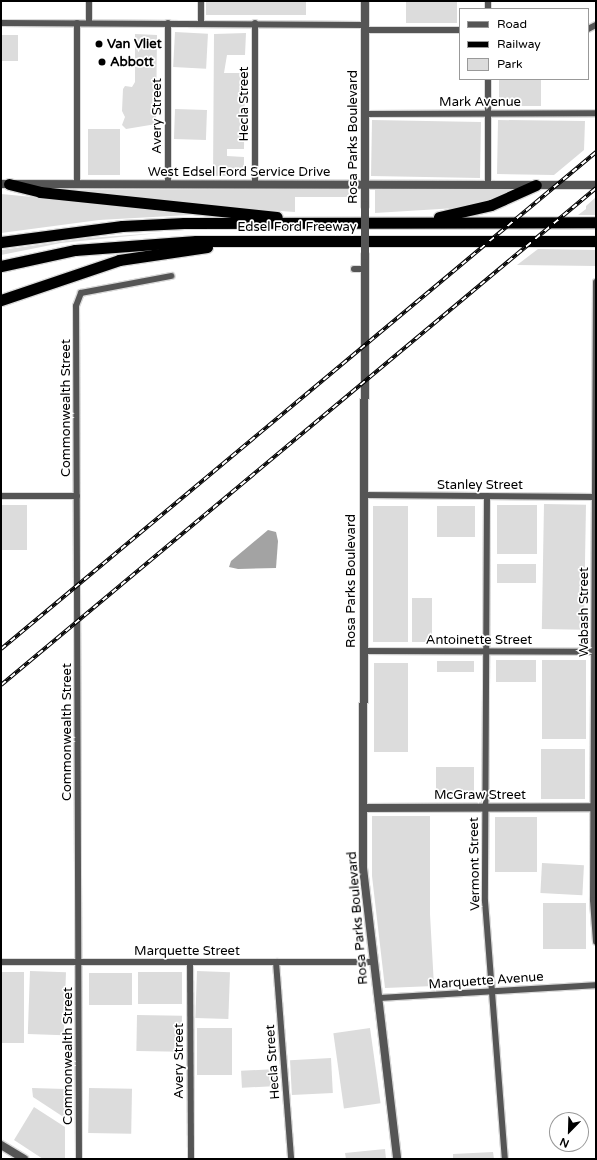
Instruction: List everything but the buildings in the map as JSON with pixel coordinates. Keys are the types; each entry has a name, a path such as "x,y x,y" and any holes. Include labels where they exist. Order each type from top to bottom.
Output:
{"highway":[{"path":"5,184 40,192 282,217 303,224"},
{"path":"424,221 491,205 536,185"},
{"name":"Edsel Ford Freeway","path":"1,242 122,226 184,223 303,224 424,221 596,222"},
{"path":"1,300 125,259 248,241"},
{"name":"Edsel Ford Freeway","path":"1,266 75,250 160,242 596,241"}],"street":[{"path":"88,23 89,1"},
{"path":"201,1 201,23"},
{"name":"Rosa Parks Boulevard","path":"365,1 363,868 397,1159"},
{"path":"1,22 255,23 459,30"},
{"path":"77,23 77,184"},
{"name":"Avery Street","path":"168,23 168,184"},
{"name":"Hecla Street","path":"255,23 255,184"},
{"path":"488,80 488,185"},
{"name":"Mark Avenue","path":"365,114 596,113"},
{"name":"West Edsel Ford Service Drive","path":"5,184 596,184"},
{"path":"354,269 364,269"},
{"name":"Commonwealth Street","path":"79,1159 76,306 81,293 171,276"},
{"name":"Wabash Street","path":"596,282 596,808 593,900 596,942"},
{"name":"Stanley Street","path":"364,495 596,497"},
{"path":"1,496 77,496"},
{"name":"Vermont Street","path":"487,496 485,901 505,1159"},
{"name":"Antoinette Street","path":"363,651 596,652"},
{"name":"McGraw Street","path":"363,808 596,808"},
{"name":"Marquette Street","path":"1,962 373,962"},
{"name":"Avery Street","path":"190,962 191,1159"},
{"name":"Hecla Street","path":"276,962 291,1159"},
{"name":"Marquette Avenue","path":"378,998 596,985"},
{"path":"1,1145 21,1158"}],"green space":[{"path":"206,1 306,1 306,15 206,15"},
{"path":"406,1 457,1 457,23 406,23"},
{"path":"175,32 208,34 206,69 173,67"},
{"path":"246,33 245,55 227,55 224,73 245,73 244,149 227,149 227,156 244,157 244,176 213,176 214,34"},
{"path":"135,34 157,35 156,124 126,129 122,125 125,117 122,111 123,89 125,86 132,87 135,82"},
{"path":"1,35 18,35 18,61 1,61"},
{"path":"499,80 541,80 541,106 499,106"},
{"path":"175,109 207,110 206,140 174,139"},
{"path":"372,120 481,122 480,178 371,176"},
{"path":"498,120 585,121 584,150 554,175 497,174"},
{"path":"88,129 120,129 120,175 88,175"},
{"path":"60,190 353,190 354,197 295,197 295,212 208,206"},
{"path":"375,190 516,190 502,198 456,208 375,213"},
{"path":"1,194 206,214 99,220 1,233"},
{"path":"596,197 596,215 578,215 586,209 586,206"},
{"path":"159,233 61,243 1,255 1,250 88,238"},
{"path":"538,249 596,250 596,266 517,265"},
{"path":"544,504 586,505 584,630 542,629"},
{"path":"1,505 27,505 27,550 1,550"},
{"path":"497,505 537,505 537,554 497,554"},
{"path":"373,506 408,506 408,642 373,642"},
{"path":"437,506 475,506 475,537 437,537"},
{"path":"497,564 536,564 536,583 497,583"},
{"path":"412,598 432,598 432,642 412,642"},
{"path":"496,660 536,660 536,682 496,682"},
{"path":"542,660 586,660 586,739 542,739"},
{"path":"437,661 474,661 474,672 437,672"},
{"path":"374,663 408,663 408,752 374,752"},
{"path":"541,749 585,749 585,799 541,799"},
{"path":"436,767 474,767 474,798 436,798"},
{"path":"372,816 430,816 430,914 434,986 385,988 372,876"},
{"path":"495,817 537,817 537,872 495,872"},
{"path":"542,863 584,865 582,895 540,893"},
{"path":"543,903 586,903 586,949 543,949"},
{"path":"30,971 66,972 64,1035 28,1034"},
{"path":"197,971 230,972 228,1019 195,1018"},
{"path":"1,972 24,972 24,1043 1,1043"},
{"path":"138,972 182,972 182,1004 138,1004"},
{"path":"89,973 132,973 132,1005 89,1005"},
{"path":"137,1015 182,1016 181,1052 136,1051"},
{"path":"197,1028 232,1028 232,1075 197,1075"},
{"path":"370,1028 381,1103 344,1108 333,1033"},
{"path":"331,1058 333,1093 292,1095 290,1060"},
{"path":"276,1069 277,1086 242,1088 241,1071"},
{"path":"32,1088 65,1089 65,1118 33,1097"},
{"path":"89,1088 132,1089 131,1134 88,1133"},
{"path":"34,1107 65,1127 65,1159 43,1159 14,1140"},
{"path":"385,1149 386,1159 346,1159 345,1153"},
{"path":"493,1152 494,1159 453,1159 453,1154"}],"shaded area":[{"path":"268,530 276,532 278,541 276,568 238,569 229,567 231,561"}],"railway":[{"path":"1,649 596,152"},
{"path":"1,685 596,188"}],"place":[{"name":"Van Vliet","path":"99,44"},
{"name":"Abbott","path":"102,62"}]}
